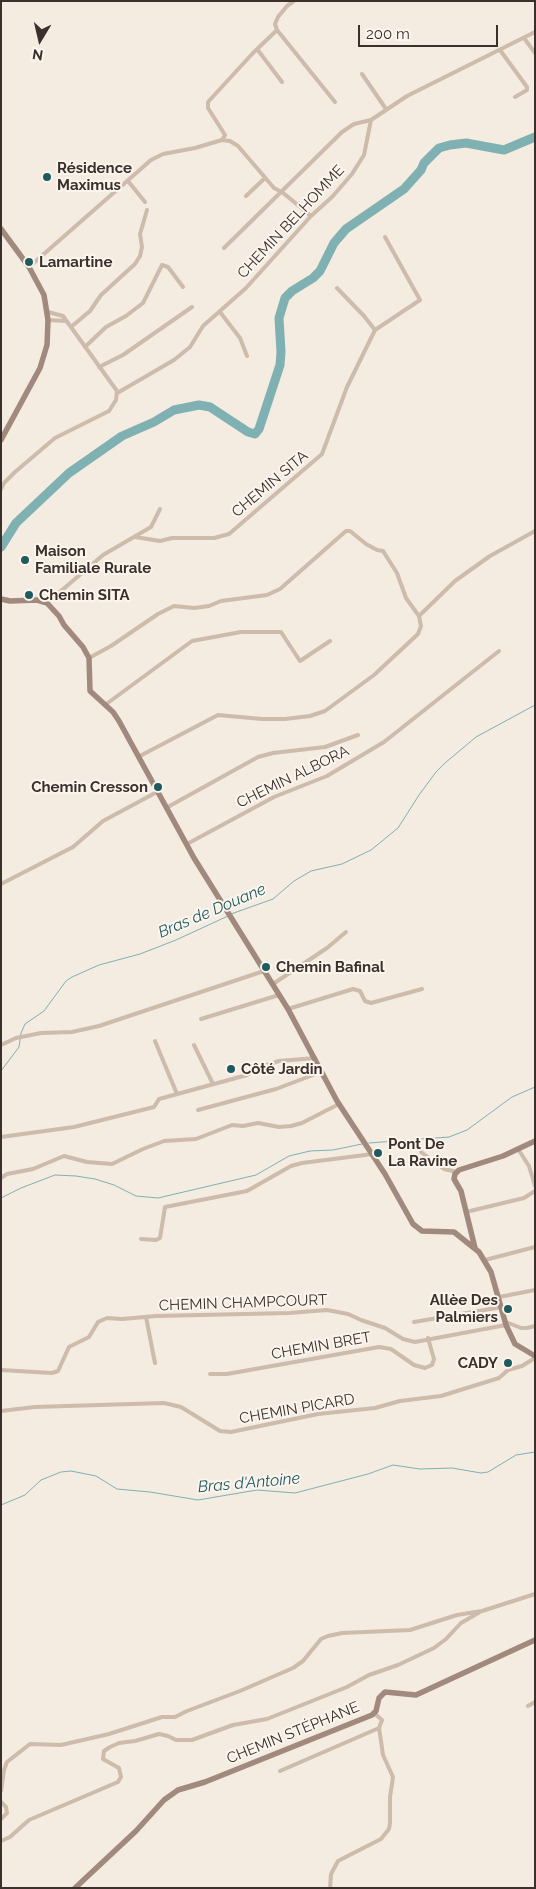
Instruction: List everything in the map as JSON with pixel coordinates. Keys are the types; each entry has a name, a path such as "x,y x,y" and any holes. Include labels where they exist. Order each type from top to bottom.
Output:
{"main road":[{"path":"1,440 40,368 47,345 48,320 44,295 29,267 2,232"},
{"path":"1,599 10,601 37,600 47,603 83,647 88,658 90,691 119,721 187,844 288,1009 321,1072 372,1152 413,1224 425,1231 454,1232 475,1248 491,1272 506,1324 515,1344 534,1355"},
{"path":"475,1248 461,1191 454,1179 457,1172 535,1141"},
{"name":"CHEMIN STÉPHANE","path":"75,1888 136,1831 164,1800 178,1790 205,1782 374,1713 379,1698 385,1692 416,1695 535,1640"}],"street":[{"path":"294,1 278,17 275,24 277,30 335,102"},
{"path":"222,140 225,135 208,108 208,102 277,30"},
{"path":"224,248 342,132 354,124 371,120 386,109 430,84 535,32"},
{"path":"524,38 535,53"},
{"path":"257,49 282,82"},
{"path":"500,50 527,87 527,90 515,97"},
{"path":"362,74 386,109"},
{"name":"CHEMIN BELHOMME","path":"115,390 121,391 179,357 190,346 203,326 246,288 359,166 364,156 371,120"},
{"path":"29,267 157,157 222,140 230,141 238,146 274,188 282,192 311,216"},
{"path":"246,196 265,178"},
{"path":"128,180 145,202"},
{"path":"71,327 90,311 101,295 135,264 140,256 142,247 140,234 147,210"},
{"path":"337,288 375,330 420,300 385,237"},
{"path":"85,347 106,327 126,316 142,303 162,265 168,267 183,287"},
{"path":"99,367 123,355 192,307"},
{"path":"1,489 15,472 55,438 109,411 116,400 115,390 71,327 60,314 48,312"},
{"path":"220,312 240,338 247,356"},
{"path":"48,320 66,321"},
{"name":"CHEMIN SITA","path":"135,537 160,542 172,538 214,538 229,534 317,459 322,454 347,388 375,330"},
{"path":"47,603 103,555 151,527 160,509"},
{"path":"88,658 111,646 158,614 174,606 194,608 210,606 220,601 267,595 280,589 346,531 350,531 377,550 383,551 397,572 406,598 419,616 421,626 418,634 374,675 325,711 310,716 285,719 218,715 138,757"},
{"path":"419,616 455,581 490,556 535,531"},
{"path":"104,705 192,641 241,632 281,632 300,661 330,641"},
{"name":"CHEMIN ALBORA","path":"187,844 274,797 327,776 384,742 499,650"},
{"path":"166,808 258,758 273,753 325,746 358,735"},
{"path":"1,884 73,847 103,821 157,792"},
{"path":"273,984 327,948 346,932"},
{"path":"1,1045 16,1038 41,1033 72,1032 99,1026 264,971"},
{"path":"288,1009 353,989 360,991 365,1001 371,1003 422,989"},
{"path":"201,1019 279,995"},
{"path":"155,1041 177,1094"},
{"path":"194,1046 213,1084"},
{"path":"1,1138 74,1127 154,1107 159,1099 246,1075 260,1066 279,1061 315,1058"},
{"path":"198,1110 276,1089 321,1072"},
{"path":"1,1178 7,1174 33,1169 64,1156 87,1162 112,1164 164,1141 196,1139 232,1125 243,1126 258,1123 279,1127 291,1126 302,1123 340,1104"},
{"path":"518,1149 529,1166 535,1186"},
{"path":"141,1238 156,1240 160,1238 165,1207 247,1190 292,1166 302,1163 372,1152"},
{"path":"422,1152 444,1169 457,1172"},
{"path":"466,1212 524,1198 535,1191"},
{"path":"484,1260 535,1247"},
{"path":"499,1297 535,1290"},
{"path":"414,1322 502,1307"},
{"name":"CHEMIN CHAMPCOURT","path":"1,1370 52,1373 58,1371 69,1347 89,1337 102,1319 327,1310 348,1314 415,1342 506,1324"},
{"path":"146,1317 155,1363"},
{"path":"506,1324 521,1328 535,1326"},
{"name":"CHEMIN BRET","path":"210,1374 227,1374 379,1347 391,1349 414,1364 425,1368 432,1365 434,1359 428,1338"},
{"name":"CHEMIN PICARD","path":"1,1411 35,1407 164,1402 181,1407 220,1431 231,1432 318,1414 375,1408 400,1401 441,1396 499,1378 508,1370 522,1366 534,1355"},
{"path":"1,1791 7,1762 30,1744 60,1746 109,1734 162,1717 175,1718 187,1710 293,1668 303,1661 321,1639 328,1636 342,1633 410,1630 457,1615 482,1611 535,1594"},
{"path":"1,1841 10,1837 29,1820 118,1782 121,1777 119,1768 103,1759 104,1751 113,1745 159,1734 185,1741 208,1735 233,1725 267,1720 347,1687 369,1675 398,1666 434,1648 446,1639 461,1622 482,1611"},
{"path":"528,1706 535,1702"},
{"path":"330,1888 331,1874 338,1861 376,1842 388,1829 393,1777 384,1754 380,1728 382,1720 374,1713"},
{"path":"280,1771 380,1728"},
{"path":"109,1734 113,1745"},
{"path":"1,1802 6,1808 7,1813 1,1820"}],"waterway":[{"path":"1,547 16,523 69,473 122,436 154,422 174,410 199,405 210,407 248,432 255,434 259,429 280,365 279,318 285,298 320,271 334,243 346,229 404,189 421,170 424,163 439,148 466,143 504,150 535,137"},
{"name":"Bras de Douane","path":"231,914 273,899 294,881 311,871 342,864 371,850 398,828 419,795 445,763 476,737 535,705"},
{"name":"Bras de Douane","path":"1,1071 19,1047 21,1033 25,1024 44,1011 66,981 99,965 140,954 176,940 228,916"},
{"path":"369,1143 449,1137 467,1130 512,1097 535,1087"},
{"path":"1,1198 55,1175 95,1179 114,1185 136,1196 158,1198 256,1175 289,1156 310,1151 333,1150 362,1144"},
{"name":"Bras d'Antoine","path":"1,1505 25,1495 41,1480 61,1472 71,1471 96,1476 117,1489 198,1500 257,1490 295,1493 368,1474 393,1465 420,1469 452,1468 481,1473 488,1472 516,1455 535,1452"}],"place":[{"name":"Résidence Maximus","path":"47,177"},
{"name":"Lamartine","path":"29,262"},
{"name":"Maison Familiale Rurale","path":"25,560"},
{"name":"Chemin SITA","path":"29,595"},
{"name":"Chemin Cresson","path":"158,787"},
{"name":"Chemin Bafinal","path":"266,967"},
{"name":"Côté Jardin","path":"231,1069"},
{"name":"Pont De La Ravine","path":"378,1153"},
{"name":"Allèe Des Palmiers","path":"508,1309"},
{"name":"CADY","path":"508,1363"}]}
